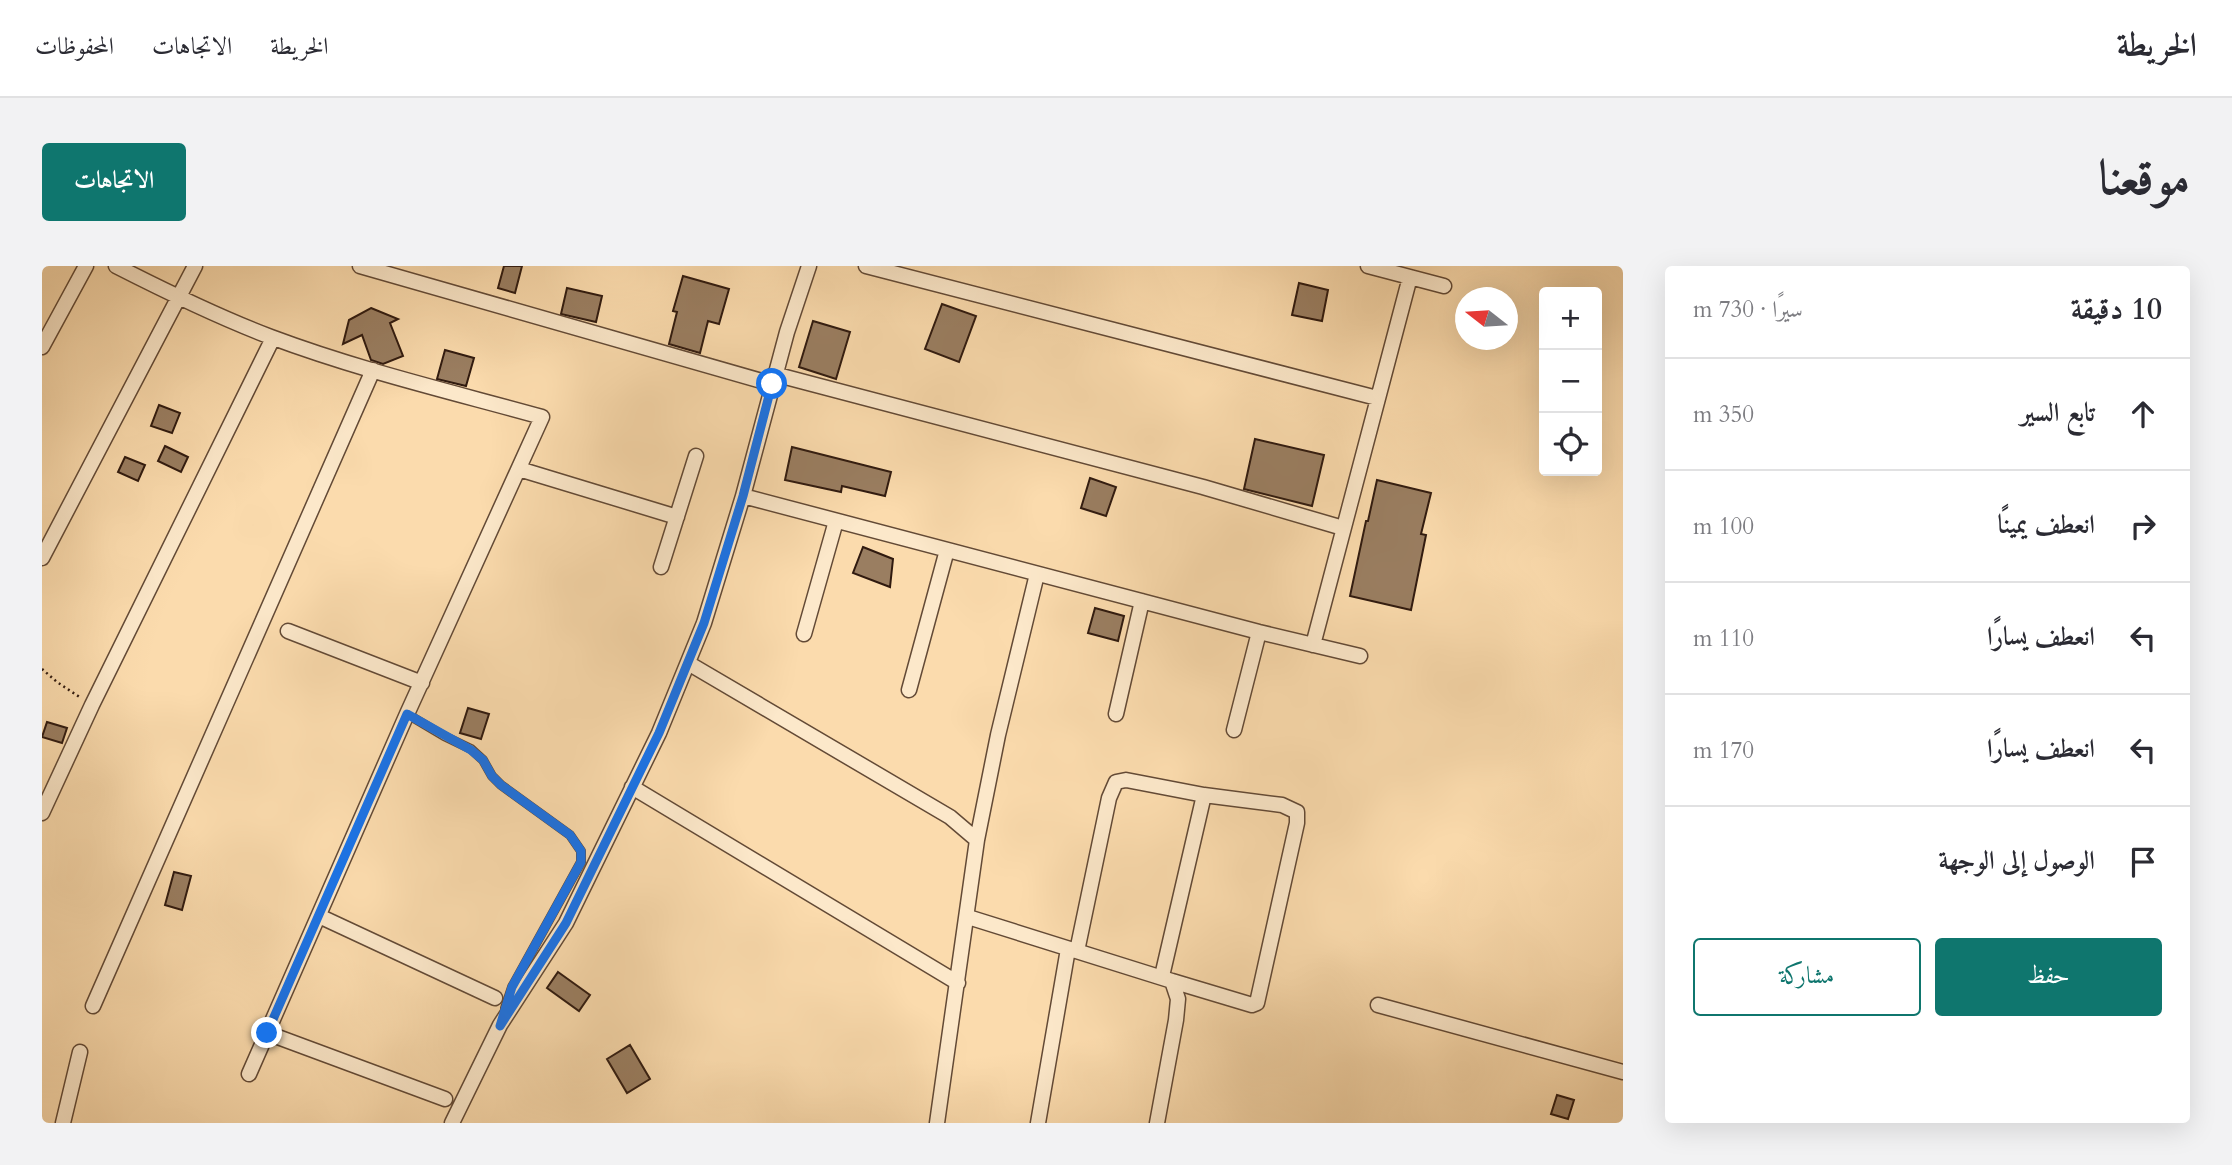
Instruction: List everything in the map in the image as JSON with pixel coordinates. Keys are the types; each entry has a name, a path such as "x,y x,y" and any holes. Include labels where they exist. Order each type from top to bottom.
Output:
{"street":[{"path":"42,347 86,266"},
{"path":"116,266 180,298 273,338 373,370 542,417 407,714 249,1074"},
{"path":"42,558 195,266"},
{"path":"360,266 773,379 1203,486 1343,528"},
{"path":"452,1123 500,1026 566,923 659,733 704,623 743,496 773,379 809,266"},
{"path":"866,266 1377,398"},
{"path":"1368,266 1444,286"},
{"path":"1313,645 1410,277"},
{"path":"42,813 92,705 273,338"},
{"path":"93,1006 373,370"},
{"path":"661,567 696,456"},
{"path":"519,469 677,517"},
{"path":"743,496 1259,632 1360,656"},
{"path":"804,634 836,521"},
{"path":"909,690 947,550"},
{"path":"937,1123 977,840 998,735 1037,574"},
{"path":"1115,714 1142,601"},
{"path":"288,631 422,683"},
{"path":"1234,730 1259,632"},
{"path":"688,663 950,817 977,840"},
{"path":"968,916 1073,950 1252,1005 1257,1003 1297,823 1297,811 1290,807 1204,795 1126,780 1116,782 1109,798 1073,950 1050,1043 1038,1123"},
{"path":"632,787 958,983"},
{"path":"1157,1123 1178,999 1167,979 1204,795"},
{"path":"319,916 495,998"},
{"path":"1378,1005 1623,1072"},
{"path":"267,1033 445,1099"},
{"path":"63,1123 80,1052"}],"lane":[{"path":"407,714 471,750 483,760 501,785 570,835 581,851 581,862 512,987 500,1026"}],"path":[{"path":"42,669 92,705"}],"building":[{"path":"504,266 522,266 515,293 498,288"},
{"path":"683,276 729,289 719,324 708,321 700,353 669,344 677,312 673,311"},
{"path":"1299,283 1328,290 1322,321 1292,315"},
{"path":"567,288 602,296 596,322 561,314"},
{"path":"942,304 976,316 959,362 925,349"},
{"path":"371,308 398,319 390,323 403,356 383,364 371,360 362,335 343,344 349,320"},
{"path":"813,321 850,332 836,379 799,367"},
{"path":"445,350 474,358 466,386 437,379"},
{"path":"159,405 180,413 172,433 151,426"},
{"path":"1255,439 1324,455 1312,506 1244,489"},
{"path":"165,446 188,457 181,472 158,461"},
{"path":"792,447 891,472 885,496 842,486 841,492 785,480"},
{"path":"125,457 145,465 138,481 118,472"},
{"path":"1090,478 1116,487 1106,516 1081,508"},
{"path":"1377,480 1431,493 1421,534 1426,535 1411,610 1350,596"},
{"path":"863,547 893,559 890,587 853,573"},
{"path":"1095,608 1124,616 1118,641 1088,633"},
{"path":"468,708 489,714 481,739 460,733"},
{"path":"47,722 67,728 62,743 42,737"},
{"path":"174,872 191,876 182,910 165,905"},
{"path":"558,972 590,995 579,1011 547,988"},
{"path":"630,1045 650,1079 627,1093 607,1059"},
{"path":"1557,1095 1574,1100 1568,1119 1551,1114"}],"route":[{"path":"267,1033 407,714 471,750 483,760 501,785 570,835 581,851 581,862 512,987 500,1026 566,923 659,733 704,623 743,496 772,384"}]}
